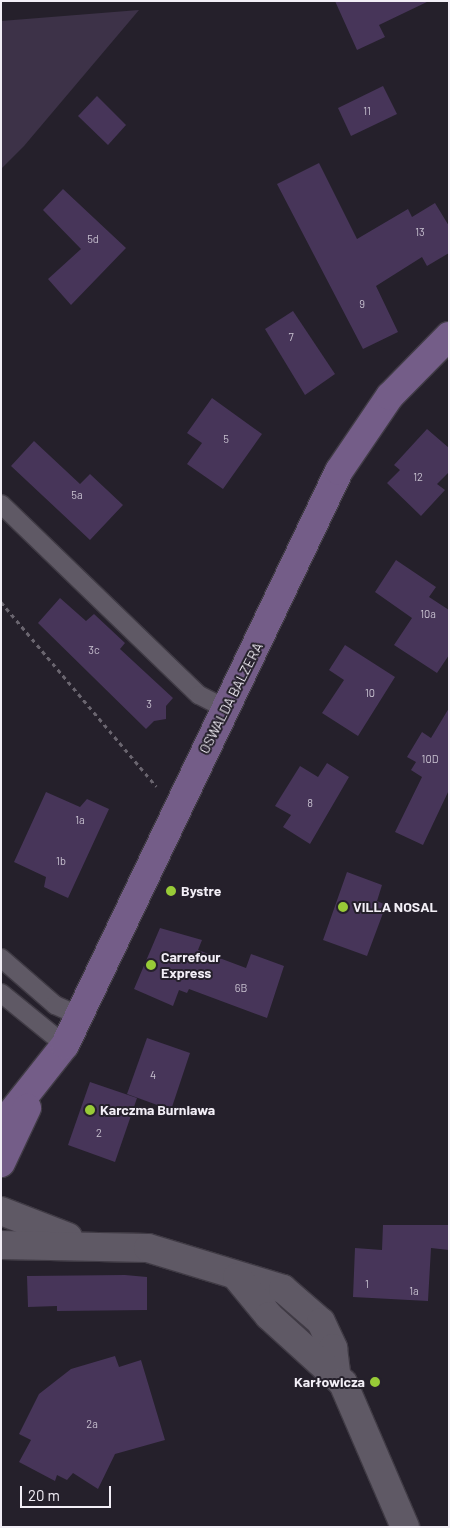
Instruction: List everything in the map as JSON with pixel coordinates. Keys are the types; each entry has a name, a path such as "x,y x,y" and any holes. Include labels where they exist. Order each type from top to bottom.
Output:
{"street":[{"name":"OSWALDA BALZERA","path":"1,1126 41,1080 65,1045 180,802 352,449 405,378 449,336"},
{"name":"OSWALDA BALZERA","path":"1,1163 41,1080"},
{"path":"1,1211 44,1231 98,1245"},
{"path":"1,1245 98,1245 180,1255 237,1277 269,1316 336,1372 360,1415 405,1527"}],"lane":[{"path":"1,504 200,695 226,708"},
{"path":"1,958 55,1005 80,1016"},
{"path":"1,993 65,1045"}],"path":[{"path":"1,602 157,788 180,802"}],"shaded area":[{"path":"139,10 24,146 1,169 1,21"}],"building":[{"path":"335,1 429,1 379,25 385,37 357,50"},
{"path":"383,86 397,114 351,136 338,108"},
{"path":"97,96 126,125 108,145 78,116"},
{"path":"319,163 357,239 408,209 412,217 435,203 449,226 449,253 427,266 422,257 376,286 398,332 363,349 277,184"},
{"path":"63,189 126,248 71,305 48,279 81,249 43,210"},
{"path":"293,311 335,374 305,395 265,329"},
{"path":"212,398 262,434 223,489 187,464 202,443 187,433"},
{"path":"427,429 449,448 449,472 437,484 445,490 421,516 387,483 400,470 394,465"},
{"path":"34,441 80,484 90,474 123,505 90,540 11,466"},
{"path":"396,560 436,587 429,597 449,610 449,655 437,673 394,645 412,618 375,592"},
{"path":"60,598 86,621 94,614 125,643 120,649 173,698 166,706 166,719 154,721 146,729 38,623"},
{"path":"345,645 395,677 358,736 322,713 344,680 329,670"},
{"path":"449,708 449,790 423,845 395,832 422,777 411,770 416,762 407,757 422,732 431,738"},
{"path":"327,763 349,777 310,844 283,827 291,815 275,806 300,766 318,777"},
{"path":"46,792 80,807 87,799 109,809 68,898 44,887 46,877 14,862"},
{"path":"347,872 382,885 377,901 386,905 367,956 323,940"},
{"path":"160,928 202,940 198,950 246,968 251,954 284,966 267,1018 189,989 187,993 179,990 173,1006 134,989"},
{"path":"147,1038 190,1053 171,1110 127,1094"},
{"path":"90,1082 137,1098 115,1162 68,1145"},
{"path":"383,1225 449,1225 449,1250 431,1248 428,1301 353,1297 355,1248 382,1250"},
{"path":"125,1275 147,1277 147,1310 57,1311 57,1306 28,1307 27,1276"},
{"path":"115,1356 119,1367 141,1360 165,1440 115,1454 98,1489 73,1473 67,1480 57,1475 55,1481 19,1462 31,1440 19,1434 39,1394 71,1369"}],"place":[{"name":"Bystre","path":"171,891"},
{"name":"VILLA NOSAL","path":"343,907"},
{"name":"Carrefour Express","path":"151,965"},
{"name":"Karczma Burniawa","path":"90,1110"},
{"name":"Karłowicza","path":"375,1382"}]}
